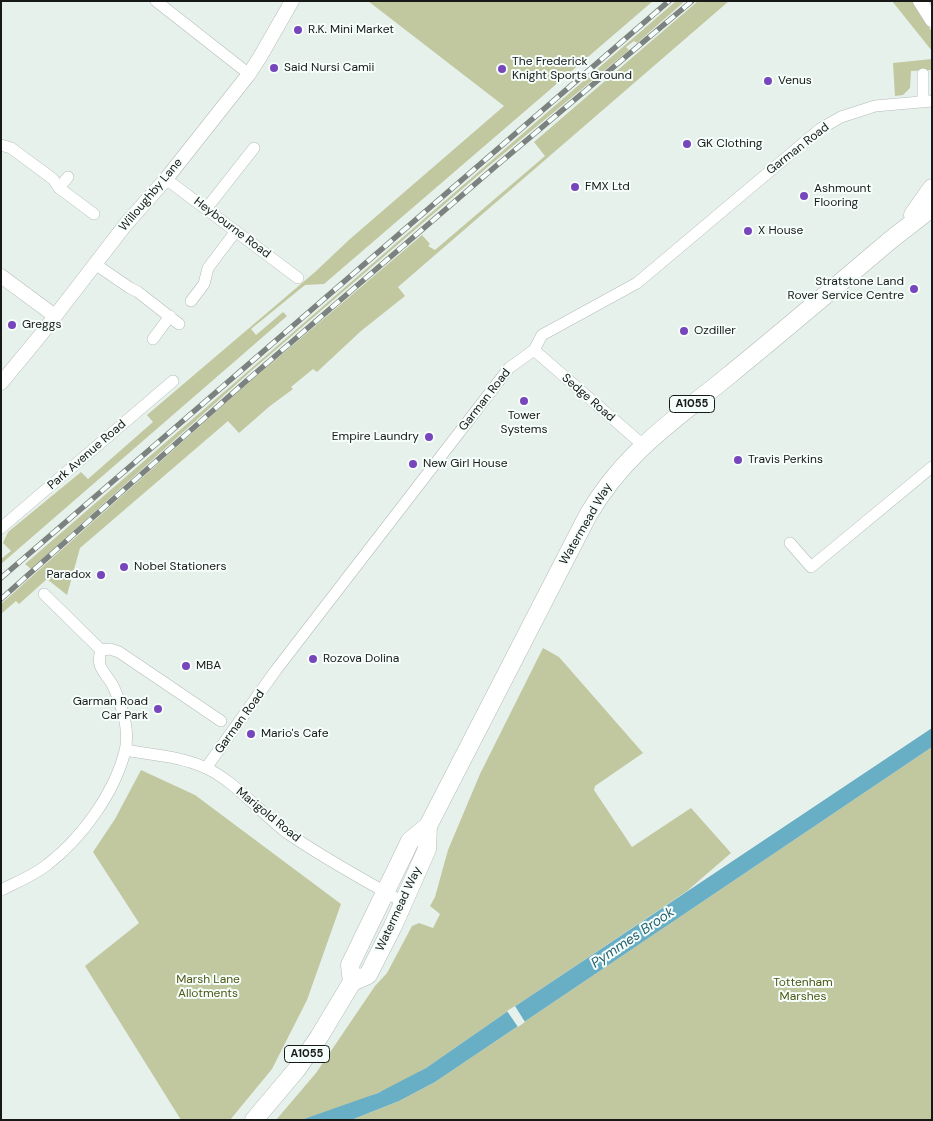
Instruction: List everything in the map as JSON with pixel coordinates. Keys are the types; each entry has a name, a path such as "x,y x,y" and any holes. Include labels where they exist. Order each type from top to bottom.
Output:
{"main road":[{"name":"Watermead Way","path":"898,233 932,188"},
{"name":"Watermead Way","path":"352,982 350,965 410,841 428,826 588,515 610,482 643,445 898,233 932,207"},
{"name":"Watermead Way","path":"254,1120 297,1068 352,982 368,975 427,849 428,826"}],"street":[{"path":"156,1 249,74"},
{"name":"Willoughby Lane","path":"1,383 126,224 166,179 249,74 292,1"},
{"path":"920,1 932,20"},
{"path":"923,74 927,102"},
{"name":"Garman Road","path":"206,768 276,670 509,368 534,350 542,335 637,283 820,129 841,117 875,106 927,102"},
{"path":"1,145 8,146 18,153 53,179 59,188 94,214"},
{"path":"206,209 254,148"},
{"path":"59,188 68,177"},
{"name":"Heybourne Road","path":"166,179 298,278"},
{"path":"191,302 204,284 208,268 236,231"},
{"path":"95,264 138,292 174,320 153,339"},
{"path":"1,276 55,316"},
{"name":"Sedge Road","path":"534,350 643,445"},
{"name":"Park Avenue Road","path":"1,528 172,381"},
{"path":"790,543 811,567 932,467"},
{"path":"1,890 47,865 78,834 94,814 107,793 125,750 124,714 118,697 100,668 98,659 101,650 44,594"},
{"name":"Garman Road","path":"101,650 110,649 119,652 221,721"},
{"name":"Marigold Road","path":"125,750 179,759 206,768 224,779 295,838 403,902"}],"green space":[{"path":"368,1 653,1 324,284 305,285 251,329 256,335 283,312 287,316 1,564 1,559 11,551 3,543 8,532 81,472 88,479 153,422 147,415 315,272 350,239 504,106"},
{"path":"676,1 685,1 637,43 634,41 626,47 629,50 490,165 251,371 31,569 25,564"},
{"path":"698,1 729,1 398,287 405,296 361,331 317,372 313,369 291,387 293,389 239,433 228,421 80,548 67,595 47,579 19,604 16,601 1,614 1,604 246,385 422,235 430,244 428,246 435,250 545,156 534,142"},
{"path":"892,1 913,1 932,32 932,51"},
{"path":"932,59 932,70 911,71 910,88 903,95 895,96 893,63"},
{"path":"543,648 559,657 643,753 595,786 594,790 632,847 691,808 731,853 687,891 426,1068 392,1087 358,1101 301,1120 276,1120 316,1073 375,986 387,973 412,926 419,923 433,928 440,914 430,906 435,897 448,850 480,774"},
{"name":"Tottenham Marshes","path":"932,747 932,1120 351,1120 399,1101 435,1082"},
{"name":"Marsh Lane Allotments","path":"141,770 195,795 341,904 307,1000 272,1069 230,1120 181,1120 85,966 139,923 93,852 115,819"}],"water":[{"name":"Pymmes Brook","path":"932,728 932,747 435,1082 399,1101 351,1120 301,1120 378,1093 426,1068 511,1009"}],"pier":[{"path":"515,1006 525,1022 518,1027 507,1011"}],"railway":[{"path":"1,578 669,1"},
{"path":"1,599 244,383 496,166 692,1"}],"place":[{"name":"R.K. Mini Market","path":"298,30"},
{"name":"Said Nursi Camii","path":"274,68"},
{"name":"The Frederick Knight Sports Ground","path":"502,69"},
{"name":"Venus","path":"768,81"},
{"name":"GK Clothing","path":"687,144"},
{"name":"FMX Ltd","path":"575,187"},
{"name":"Ashmount Flooring","path":"804,196"},
{"name":"X House","path":"748,231"},
{"name":"Stratstone Land Rover Service Centre","path":"914,289"},
{"name":"Greggs","path":"12,325"},
{"name":"Ozdiller","path":"684,331"},
{"name":"Tower Systems","path":"524,401"},
{"name":"Empire Laundry","path":"429,437"},
{"name":"Travis Perkins","path":"738,460"},
{"name":"New Girl House","path":"413,464"},
{"name":"Nobel Stationers","path":"124,567"},
{"name":"Paradox","path":"101,575"},
{"name":"Rozova Dolina","path":"313,659"},
{"name":"MBA","path":"186,666"},
{"name":"Garman Road Car Park","path":"158,709"},
{"name":"Mario's Cafe","path":"251,734"}]}
